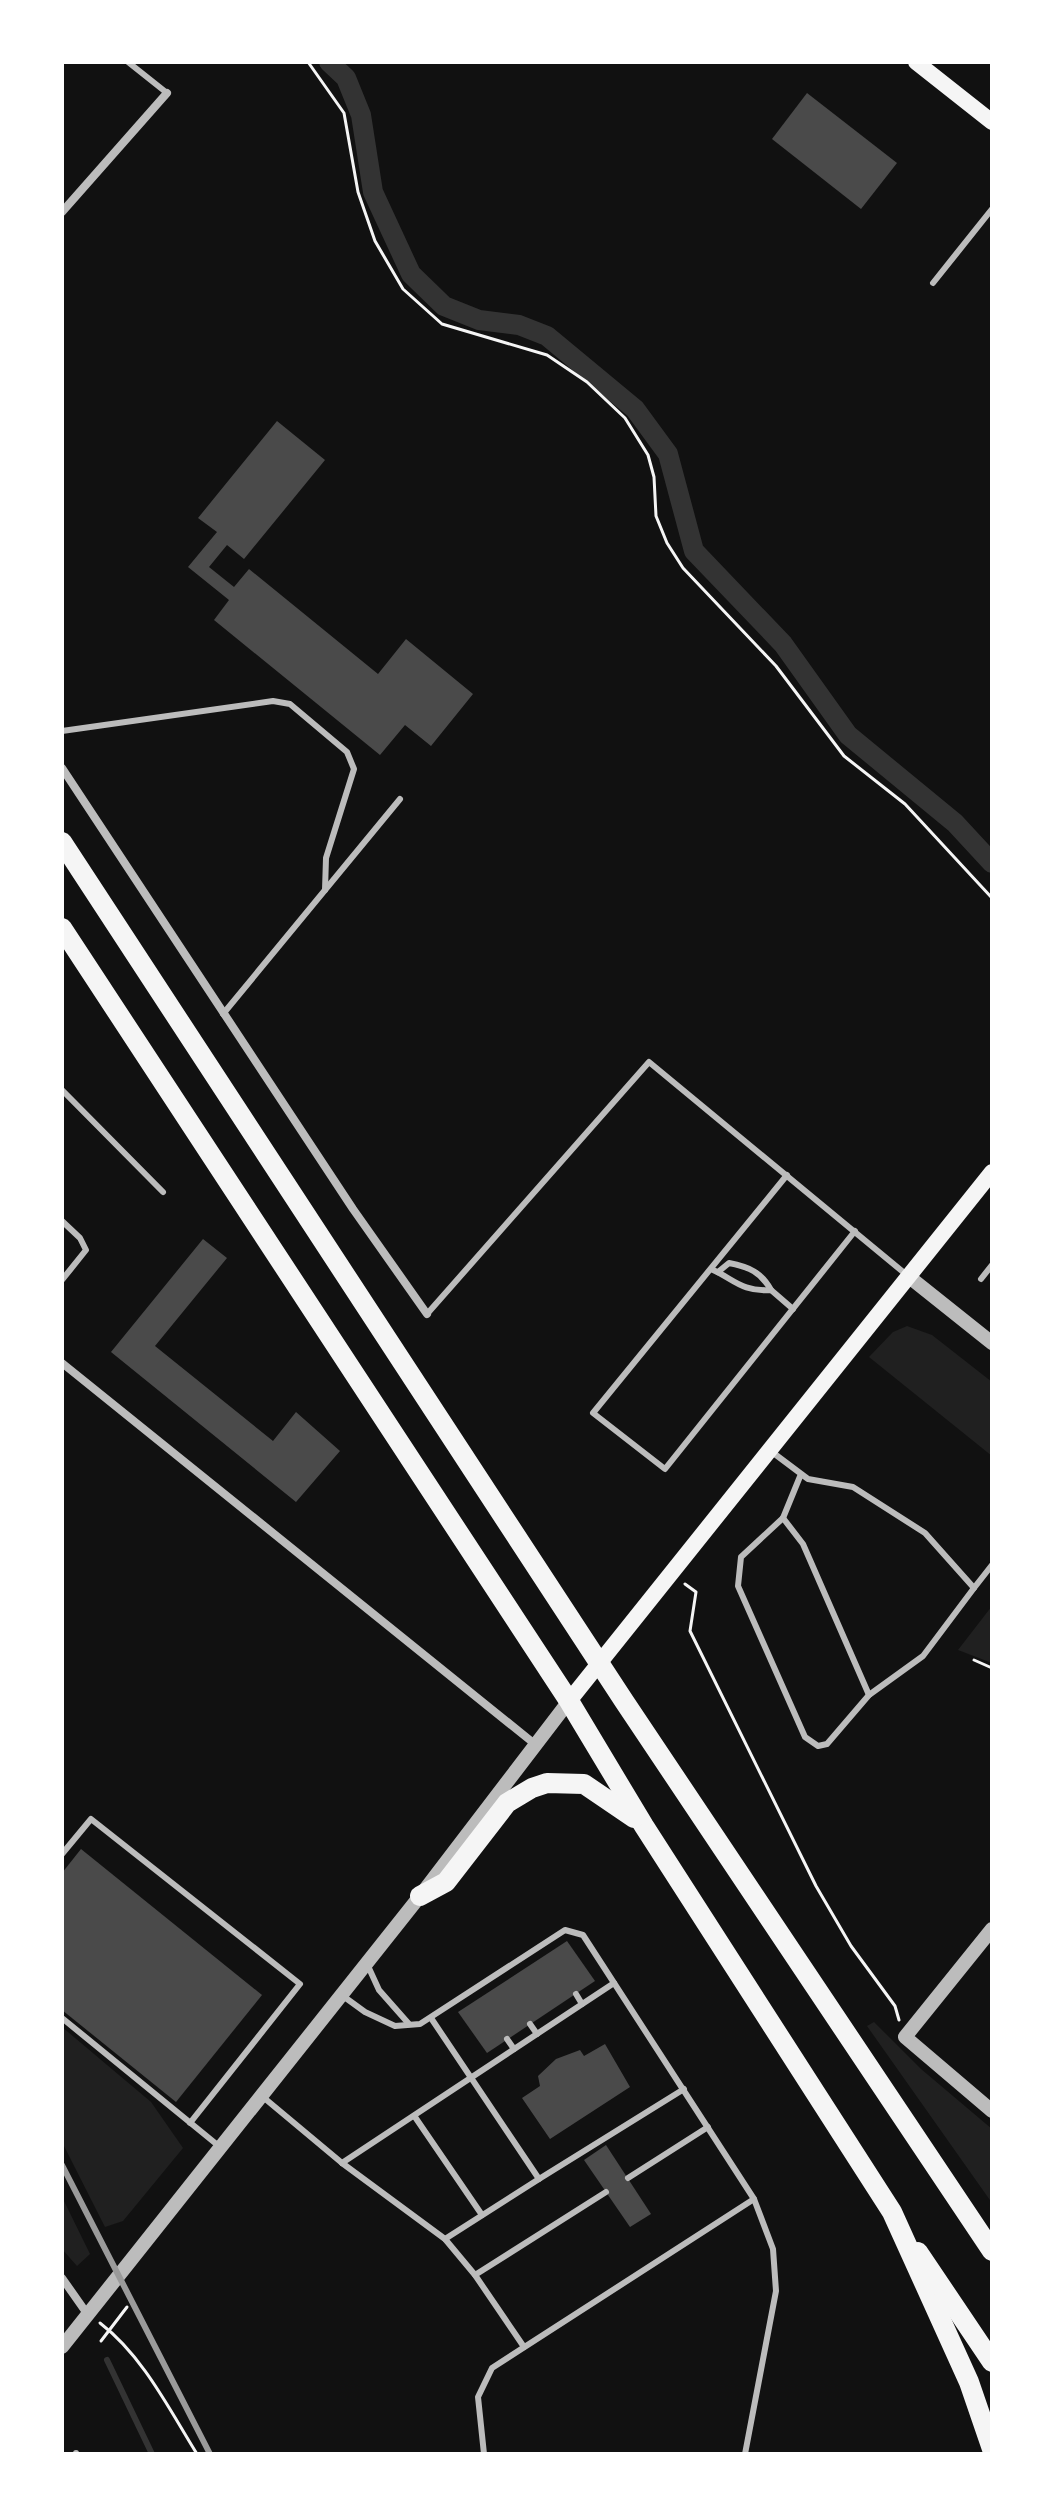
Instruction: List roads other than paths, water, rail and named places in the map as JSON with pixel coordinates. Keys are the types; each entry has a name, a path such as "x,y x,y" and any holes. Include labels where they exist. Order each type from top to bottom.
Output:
{"highway":[{"path":"62,842 600,1665 992,2251"},
{"path":"62,928 569,1701 644,1826 992,2362"},
{"path":"420,1896 446,1882 507,1803 547,1783 584,1784 603,1794 644,1826"},
{"path":"892,2212 969,2382 992,2449"}],"main road":[{"path":"916,62 992,122"},
{"path":"569,1701 992,1173"}],"street":[{"path":"62,212 167,93"},
{"path":"62,768 223,1014 427,1314"},
{"path":"908,1276 992,1343"},
{"path":"62,1363 536,1745"},
{"path":"62,2347 420,1896 569,1701"},
{"path":"992,1929 905,2037 992,2111"},
{"path":"62,2278 88,2315"}],"lane":[{"path":"128,62 167,93"},
{"path":"933,283 992,209"},
{"path":"62,731 273,701 290,704 347,752 354,769 326,858 325,890"},
{"path":"223,1014 400,799"},
{"path":"427,1314 649,1062 908,1276"},
{"path":"62,1090 163,1192"},
{"path":"787,1175 714,1270 593,1413 665,1469 855,1231"},
{"path":"62,1221 80,1238 86,1250 62,1280"},
{"path":"714,1270 729,1263 745,1266 763,1276 771,1290 793,1309"},
{"path":"981,1279 992,1265"},
{"path":"714,1270 725,1280 757,1291 771,1290"},
{"path":"769,1450 808,1479 853,1487 925,1533 974,1588"},
{"path":"801,1474 783,1518 741,1557 738,1586 805,1737 818,1746 827,1744 869,1695 923,1656 992,1565"},
{"path":"783,1518 803,1544 869,1695"},
{"path":"62,1854 91,1819 300,1984 190,2123"},
{"path":"340,1994 379,2020 395,2026 420,2024 565,1930 583,1935 754,2199 773,2249 776,2291 745,2454"},
{"path":"542,1944 548,1953"},
{"path":"519,1959 525,1969"},
{"path":"366,1961 379,1990 409,2024"},
{"path":"496,1974 503,1983"},
{"path":"342,2163 614,1983"},
{"path":"474,1988 480,1998"},
{"path":"576,1994 582,2004"},
{"path":"551,2010 558,2020"},
{"path":"62,2018 220,2147"},
{"path":"431,2018 539,2179"},
{"path":"530,2024 537,2034"},
{"path":"507,2039 514,2049"},
{"path":"445,2239 684,2089"},
{"path":"260,2095 342,2163 445,2239 475,2275 524,2347"},
{"path":"415,2117 482,2215"},
{"path":"628,2178 708,2127"},
{"path":"475,2275 606,2192"},
{"path":"484,2454 478,2397 492,2368 754,2199"}],"waterway":[{"path":"329,62 346,78 361,115 373,192 411,274 444,306 479,320 519,325 547,336 635,409 668,454 694,551 783,644 848,735 955,823 992,863"},
{"path":"107,2360 152,2454"}],"railway":[{"path":"62,2165 210,2454"}]}
